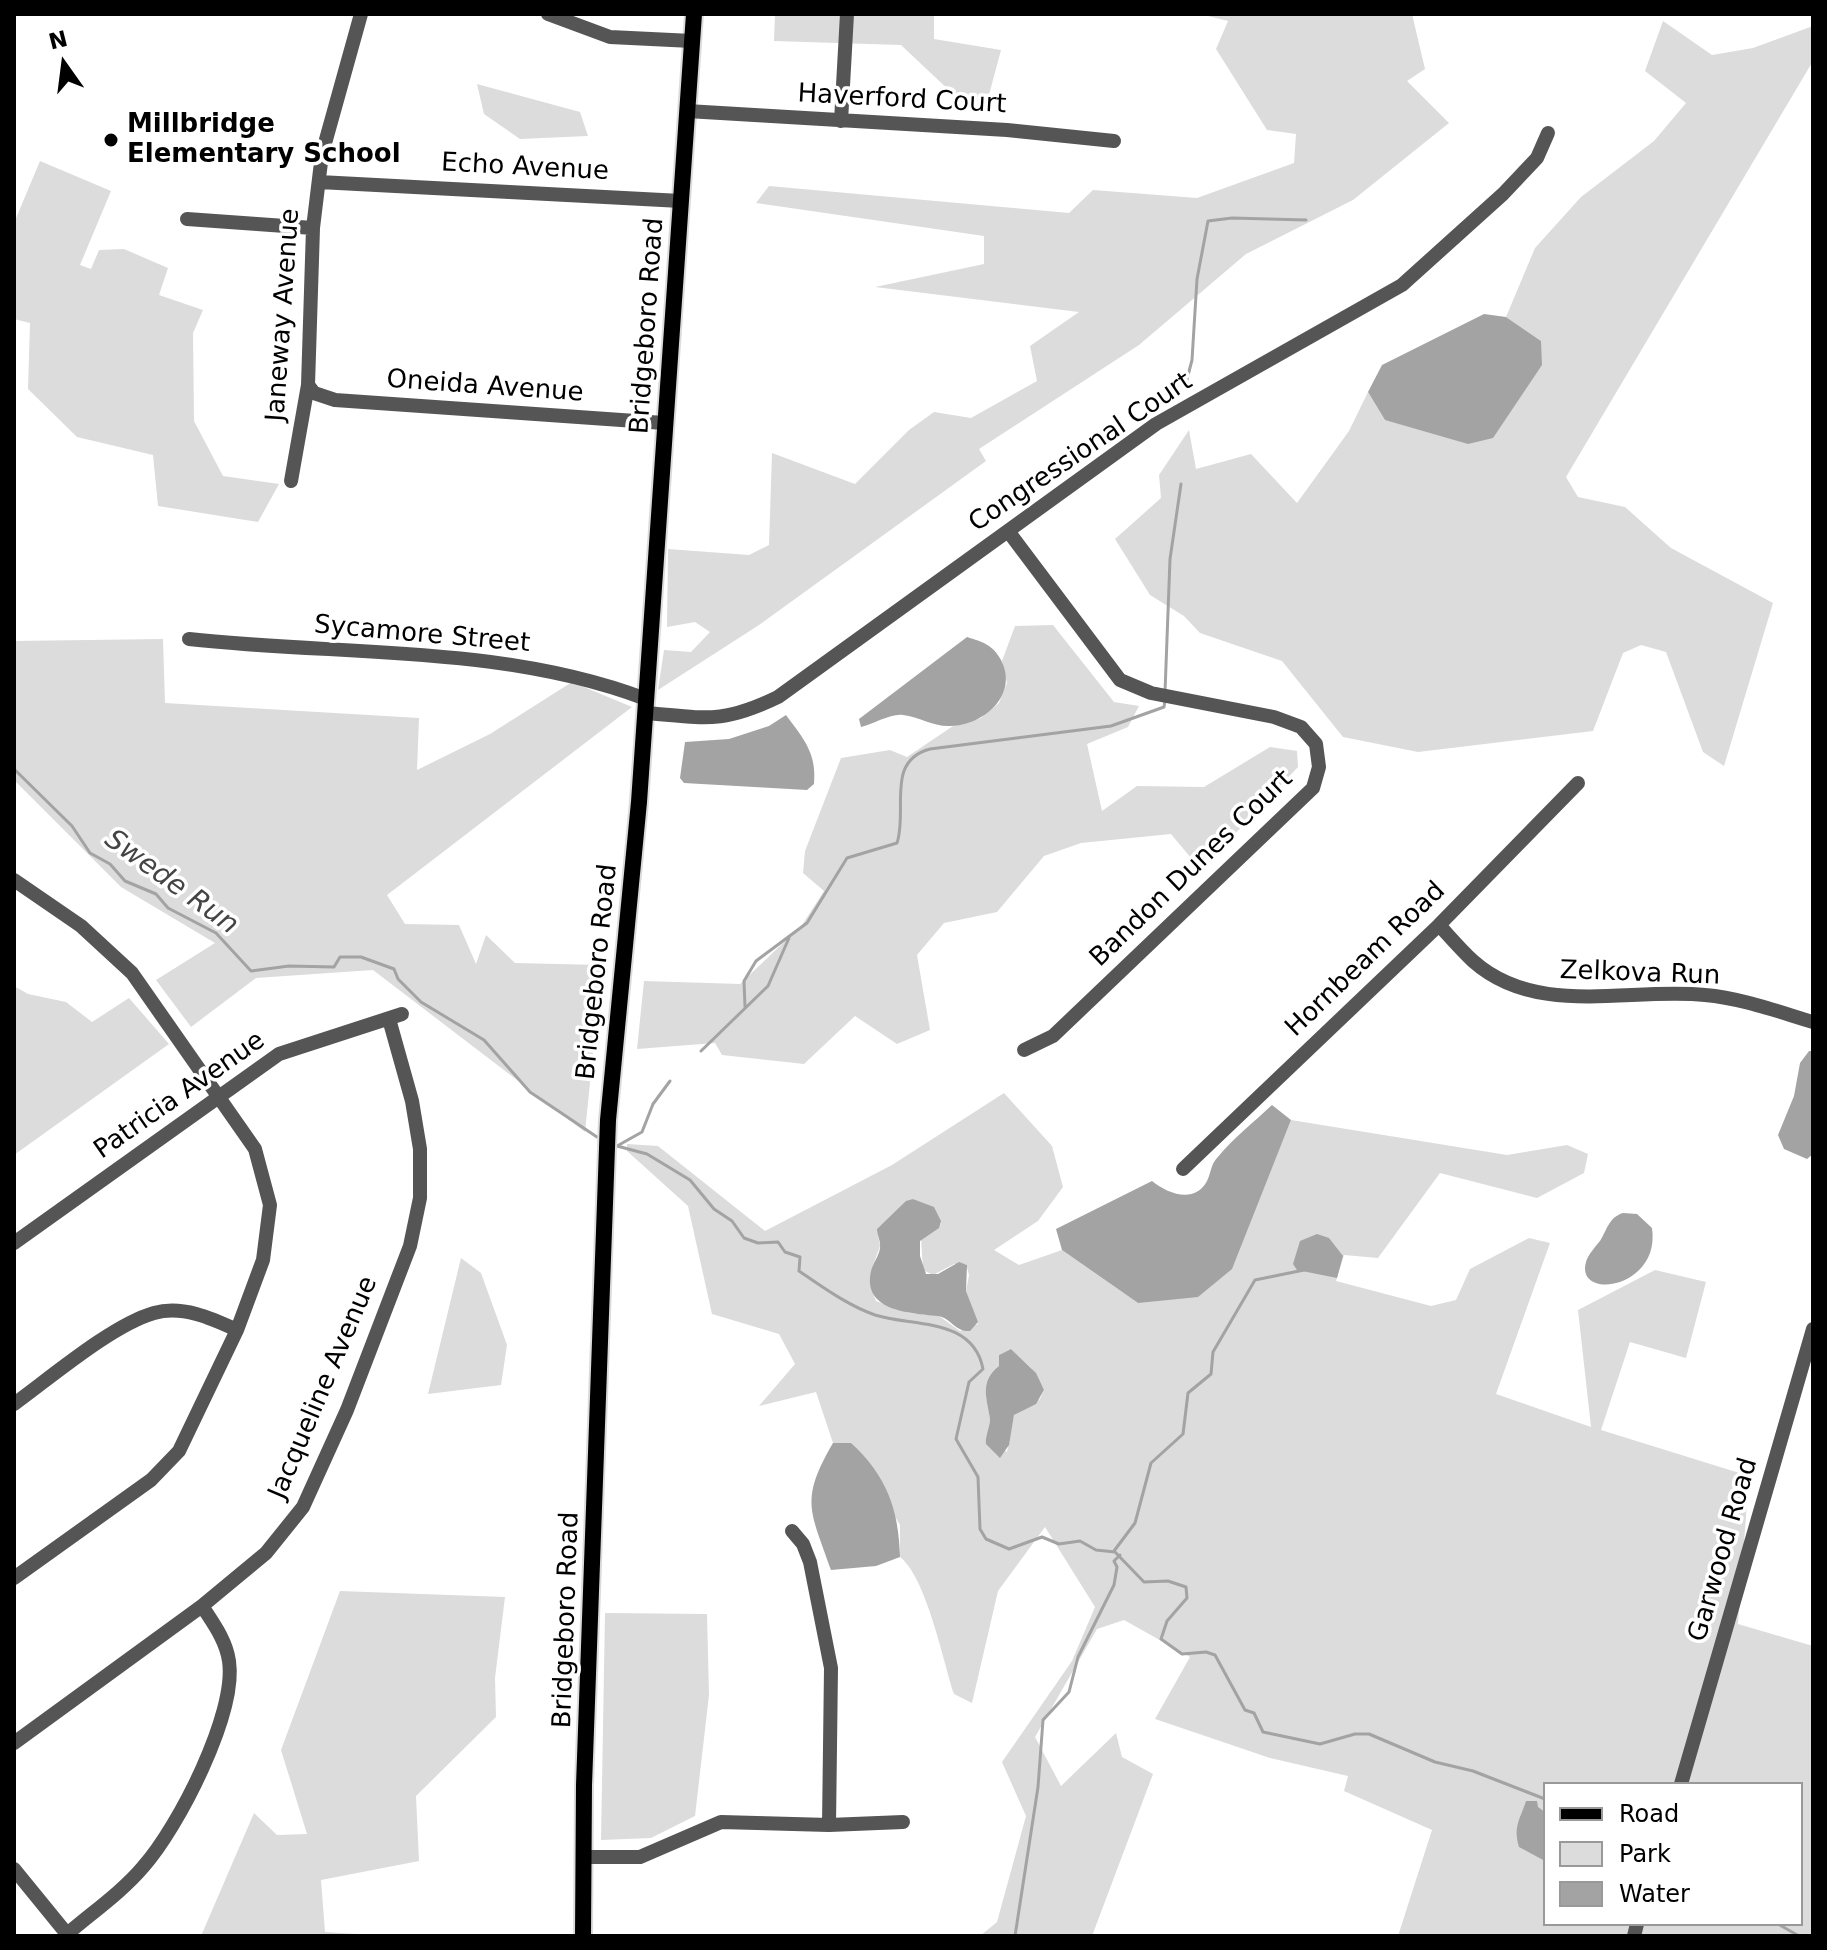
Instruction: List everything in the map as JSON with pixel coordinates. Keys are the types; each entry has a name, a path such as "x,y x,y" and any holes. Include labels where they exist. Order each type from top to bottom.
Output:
{"main road":[{"name":"Bridgeboro Road","path":"583,1936 608,1120 646,706 694,14"}],"street":[{"name":"Janeway Avenue","path":"291,481 308,385 313,228 319,182 330,118 361,14"},
{"path":"548,14 610,37 692,41"},
{"path":"841,121 847,14"},
{"name":"Haverford Court","path":"687,111 1007,130 1114,141"},
{"name":"Congressional Court","path":"646,706 715,719 740,716 778,697 1156,424 1402,285 1503,194 1537,158 1548,133"},
{"name":"Echo Avenue","path":"319,182 681,201"},
{"path":"187,219 313,228"},
{"name":"Oneida Avenue","path":"308,385 314,393 335,400 664,423"},
{"name":"Bandon Dunes Court","path":"1008,531 1120,680 1151,693 1274,717 1301,727 1316,744 1319,767 1313,788 1053,1036 1024,1050"},
{"name":"Sycamore Street","path":"189,639 505,664 578,677 646,706"},
{"name":"Hornbeam Road","path":"1183,1169 1439,925 1578,783"},
{"path":"14,880 81,926 132,973 255,1149 270,1205 263,1260 237,1330 179,1451 151,1480 14,1578"},
{"name":"Zelkova Run","path":"1439,925 1474,962 1513,985 1532,990 1601,997 1709,995 1813,1022"},
{"name":"Patricia Avenue","path":"14,1243 279,1054 395,1017"},
{"name":"Jacqueline Avenue","path":"14,1743 202,1606 266,1553 303,1507 347,1410 410,1246 420,1198 420,1149 395,1017"},
{"path":"14,1404 101,1343 154,1313 197,1314 237,1330"},
{"name":"Garwood Road","path":"1682,1782 1813,1329"},
{"path":"792,1531 803,1544 810,1562 831,1668 829,1825"},
{"path":"14,1869 66,1935 142,1869 170,1830 199,1775 225,1704 230,1681 224,1644 202,1606"},
{"path":"584,1857 640,1857 721,1822 829,1825 903,1822"}],"green space":[{"path":"775,14 934,14 934,39 1001,50 986,106 969,109 901,45 774,41"},
{"path":"1200,14 1412,14 1425,69 1407,81 1449,123 1353,200 1246,254 1139,345 979,449 986,461 759,625 658,690 664,650 691,652 710,632 695,622 667,627 668,549 749,555 769,545 772,453 855,484 909,430 934,412 971,418 1037,381 1030,346 1079,312 875,287 984,264 984,236 756,203 769,186 1069,213 1093,190 1197,198 1294,163 1296,134 1267,130 1216,49 1228,21"},
{"path":"1663,21 1712,55 1753,48 1813,26 1813,61 1566,477 1578,497 1625,507 1671,548 1773,603 1724,766 1703,752 1666,652 1641,645 1623,653 1593,731 1418,752 1343,737 1282,661 1200,633 1184,616 1150,595 1115,539 1161,498 1159,475 1189,430 1196,469 1251,454 1297,503 1349,431 1368,392 1385,420 1541,341 1506,317 1535,248 1581,197 1654,141 1686,103 1645,71"},
{"path":"477,84 580,112 588,136 520,139 484,114"},
{"path":"40,161 111,191 80,265 91,269 99,250 124,249 168,268 159,295 203,310 193,333 194,421 223,476 279,484 258,522 158,506 153,455 77,437 28,389 30,323 14,319 14,223"},
{"path":"1053,625 1114,702 1139,706 1128,727 1087,744 1102,811 1137,786 1204,787 1270,747 1297,751 1298,767 1201,870 1171,834 1081,843 1044,856 997,912 944,923 917,955 930,1030 897,1044 855,1016 804,1064 722,1055 715,1043 637,1049 644,981 740,984 802,925 824,891 803,873 805,851 841,758 890,750 907,757 953,726 981,718 999,703 1007,683 1002,661 1015,626"},
{"path":"163,639 165,703 419,718 417,770 490,734 572,682 632,707 387,895 405,924 459,925 476,964 486,935 515,963 602,965 585,1132 373,970 256,978 191,1027 156,980 215,943 121,887 14,780 14,641"},
{"path":"14,986 28,994 66,1002 92,1022 129,998 169,1044 14,1155"},
{"path":"1004,1093 1052,1146 1063,1187 1038,1221 994,1250 1019,1265 1062,1250 1138,1303 1231,1269 1291,1120 1507,1155 1567,1145 1588,1154 1584,1173 1537,1198 1440,1173 1378,1258 1344,1255 1336,1281 1431,1306 1456,1300 1470,1269 1529,1238 1550,1243 1496,1394 1591,1427 1578,1310 1655,1270 1706,1282 1686,1358 1630,1342 1601,1430 1749,1476 1738,1624 1813,1646 1813,1936 1398,1936 1432,1830 1344,1791 1348,1776 1270,1758 1155,1719 1190,1657 1124,1620 1097,1629 1035,1737 1061,1786 1116,1733 1122,1757 1153,1774 1092,1936 980,1936 997,1922 1026,1816 1002,1762 1072,1661 1095,1607 1045,1527 998,1591 972,1703 954,1694 926,1600 909,1567 900,1557 900,1525 851,1443 833,1443 816,1392 759,1406 795,1364 779,1334 712,1314 688,1206 627,1151 627,1144 658,1146 765,1231 892,1165","holes":["913,1199 930,1206 941,1224 921,1238 923,1270 933,1275 954,1264 966,1264 969,1275 966,1291 978,1324 960,1331 939,1316 909,1313 876,1301 871,1287 871,1271 880,1246 877,1229","1011,1349 1031,1368 1044,1390 1040,1399 1014,1415 1007,1452 986,1438 990,1419 986,1384 999,1366 999,1355"]},
{"path":"461,1258 481,1273 507,1345 501,1385 428,1394"},
{"path":"340,1591 505,1597 495,1678 496,1717 416,1796 419,1861 321,1880 325,1932 389,1936 201,1936 254,1813 277,1835 307,1834 281,1750"},
{"path":"605,1613 707,1614 709,1695 695,1816 651,1838 601,1840"}],"water":[{"path":"1484,314 1506,317 1541,341 1542,365 1493,438 1468,444 1385,420 1368,392 1382,365"},
{"path":"967,637 991,647 1001,660 1005,673 1002,696 986,714 951,726 899,715 861,727 859,719"},
{"path":"786,715 804,739 811,755 814,784 807,790 684,783 680,778 685,742 729,739 769,726"},
{"path":"1809,1051 1813,1051 1813,1154 1807,1159 1784,1149 1778,1135 1794,1096 1800,1063"},
{"path":"1272,1105 1291,1120 1232,1269 1198,1297 1138,1303 1062,1250 1056,1229 1152,1181 1173,1193 1196,1193 1207,1181 1213,1163 1223,1151"},
{"path":"913,1199 934,1207 941,1221 939,1228 920,1241 920,1256 926,1274 938,1274 959,1262 967,1265 966,1291 978,1322 970,1331 960,1329 942,1317 890,1307 874,1294 870,1284 880,1245 877,1229 906,1201"},
{"path":"1623,1213 1637,1214 1652,1228 1651,1249 1644,1265 1632,1276 1618,1282 1593,1282 1586,1274 1587,1259 1611,1221"},
{"path":"1317,1234 1329,1238 1343,1256 1337,1278 1297,1270 1293,1264 1300,1241"},
{"path":"1011,1349 1036,1373 1044,1390 1036,1404 1014,1415 1009,1445 1000,1458 986,1444 990,1419 986,1390 989,1378 999,1366 999,1355"},
{"path":"833,1443 851,1443 882,1480 897,1523 900,1557 876,1566 831,1570 814,1519 812,1493"},
{"path":"1526,1801 1537,1801 1543,1811 1543,1860 1519,1847 1517,1828"}],"waterway":[{"path":"1185,387 1192,360 1197,279 1208,221 1232,218 1306,220"},
{"path":"1165,692 1170,559 1181,484"},
{"path":"745,1007 744,981 756,961 807,923 847,858 897,843 903,775 907,764 916,755 930,749 1111,726 1164,707 1165,700"},
{"name":"Swede Run","path":"14,769 72,826 90,853 110,864 125,881 156,894 168,908 216,933 251,971 289,966 334,967 340,957 361,957 394,969 398,979 421,1002 484,1040 530,1092 597,1137"},
{"path":"701,1051 768,986 789,938"},
{"path":"617,1146 642,1132 653,1104 670,1081"},
{"name":"Swede Run","path":"617,1146 647,1154 690,1180 714,1209 732,1221 744,1238 758,1243 778,1242 785,1252 800,1257 799,1271 845,1301 875,1315 940,1327 967,1340 977,1352 983,1369 969,1382 956,1439 978,1477 980,1529 986,1539 1009,1549 1042,1537 1059,1544 1080,1541 1096,1550 1115,1552 1144,1582 1168,1581 1186,1587 1187,1598 1167,1621 1161,1639 1182,1654 1206,1652 1215,1655 1245,1710 1254,1713 1263,1732 1320,1744 1355,1734 1369,1734 1435,1762 1473,1771 1543,1798"},
{"path":"1114,1551 1135,1523 1151,1463 1183,1434 1188,1393 1211,1374 1213,1352 1255,1280 1304,1270"},
{"path":"1015,1936 1038,1787 1043,1720 1069,1692 1078,1657 1114,1585 1117,1567 1114,1561 1120,1555"},
{"name":"Swede Run","path":"1782,1926 1799,1936"}],"place":[{"name":"Millbridge Elementary School","path":"111,140"}]}
